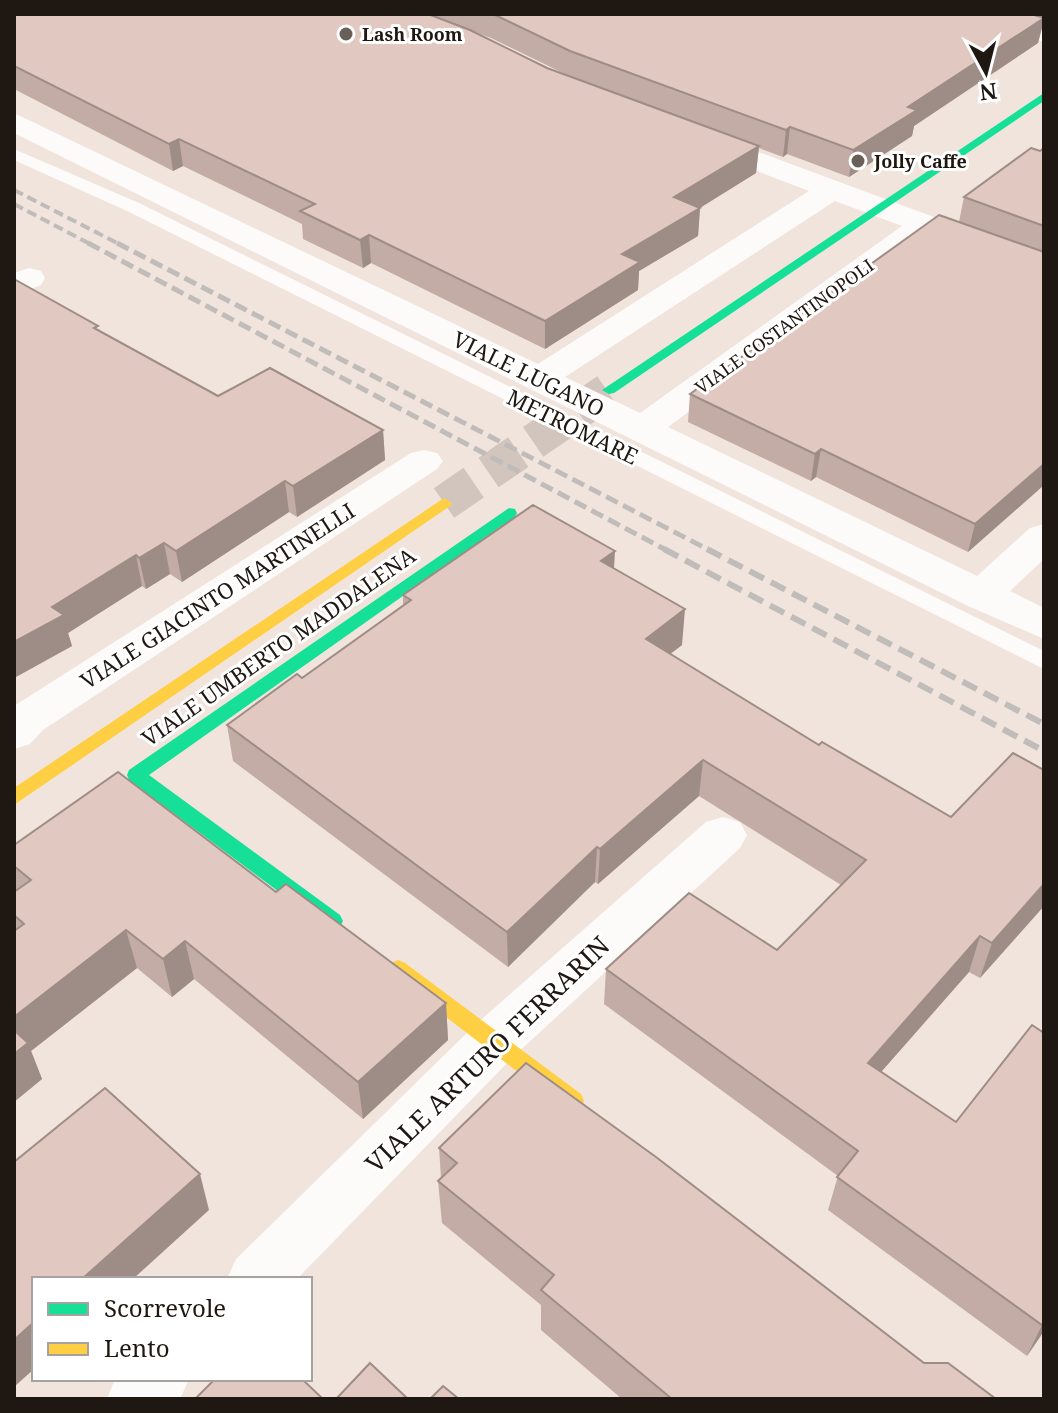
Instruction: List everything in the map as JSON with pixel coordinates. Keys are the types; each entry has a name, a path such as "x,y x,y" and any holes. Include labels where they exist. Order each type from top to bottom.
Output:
{"street":[{"path":"983,14 1044,34"},
{"path":"609,390 1044,96"},
{"name":"VIALE LUGANO","path":"14,122 1044,625"},
{"path":"673,129 1044,269"},
{"path":"540,378 832,189"},
{"name":"VIALE COSTANTINOPOLI","path":"643,428 925,224"},
{"name":"VIALE GIACINTO MARTINELLI","path":"14,733 27,719 424,461"},
{"path":"14,798 444,503"},
{"name":"VIALE UMBERTO MADDALENA","path":"353,936 136,775 509,513"},
{"path":"981,595 1044,537"},
{"name":"VIALE ARTURO FERRARIN","path":"259,1277 494,1041 723,835"},
{"path":"379,955 582,1109"},
{"path":"138,1399 156,1381"}],"lane":[{"name":"METROMARE","path":"14,154 133,207 1044,661"}],"building":[{"path":"14,14 428,14 470,30 547,68 759,146 674,197 700,208 622,254 640,262 545,321 369,235 360,240 300,211 315,204 179,139 169,144 14,66"},
{"path":"493,14 1031,14 1044,18 908,107 917,110 853,150 790,127 786,130 570,51"},
{"path":"1031,148 1040,151 1044,148 1044,226 964,197"},
{"path":"939,215 1044,252 1044,464 975,524 821,449 815,454 690,394"},
{"path":"14,279 98,326 94,328 218,396 270,368 383,430 293,486 285,481 176,551 164,543 139,558 136,555 52,607 64,615 14,642"},
{"path":"533,505 615,551 601,561 685,609 646,639 819,745 822,742 951,817 1013,753 1044,770 1044,884 992,943 980,936 868,1063 956,1122 1032,1025 1044,1033 1042,1325 837,1177 858,1151 606,969 689,893 777,950 866,860 703,760 600,849 597,847 507,932 227,725 297,674 302,678 411,600 403,595"},
{"path":"118,772 276,892 286,884 446,1003 358,1082 185,941 163,959 126,930 14,1017 14,931 24,924 14,915 14,892 31,880 14,866 14,845"},
{"path":"14,1030 28,1043 14,1054"},
{"path":"526,1063 656,1157 924,1363 948,1363 996,1399 672,1399 541,1290 554,1275 438,1181 457,1163 439,1148"},
{"path":"105,1088 200,1174 84,1277 32,1277 32,1324 14,1340 14,1162"},
{"path":"370,1363 408,1399 336,1399"},
{"path":"213,1381 304,1381 323,1399 195,1399"},
{"path":"443,1386 459,1399 430,1399"}],"tunnel":[{"path":"444,503 609,390"}],"railway":[{"path":"14,190 121,245"},
{"path":"14,204 92,245"},
{"path":"88,243 668,551"},
{"path":"117,243 711,551"},
{"path":"664,549 1044,751"},
{"path":"707,549 1044,724"}],"traffic: fast":[{"path":"609,390 1044,96"},
{"path":"333,921 136,775 509,513"}],"traffic: slow":[{"path":"14,798 444,503"},
{"path":"398,969 573,1101"}],"place":[{"name":"Lash Room","path":"346,34"},
{"name":"Jolly Caffe","path":"858,161"}]}
